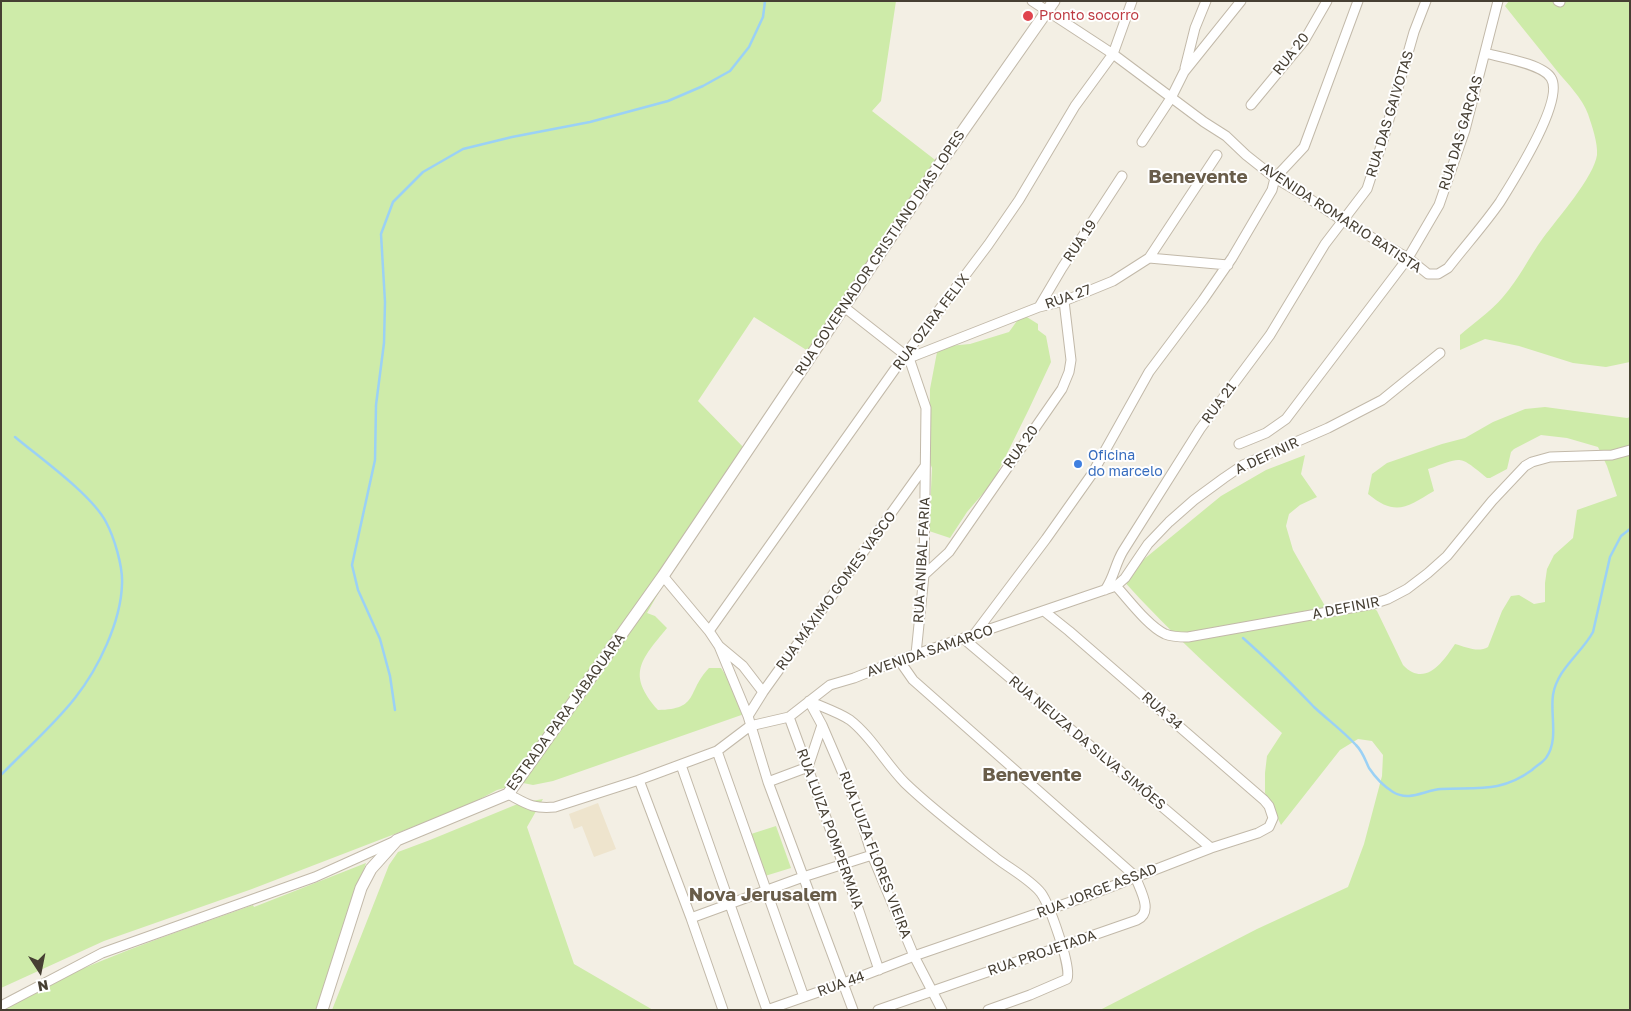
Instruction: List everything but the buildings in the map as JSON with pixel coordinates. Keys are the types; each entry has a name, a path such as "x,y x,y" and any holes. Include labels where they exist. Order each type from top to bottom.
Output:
{"street":[{"name":"AVENIDA ROMARIO BATISTA","path":"1032,1 1112,54 1226,136 1275,178 1408,258 1428,274 1433,275 1443,272 1448,268 1499,203 1520,170 1543,125 1553,98 1553,80 1546,72 1536,67 1485,53"},
{"name":"RUA GOVERNADOR CRISTIANO DIAS LOPES","path":"710,508 946,155 1054,1"},
{"name":"RUA OZIRA FELIX","path":"709,630 1019,200 1075,106 1112,54 1132,1"},
{"path":"1184,72 1195,28 1206,1"},
{"path":"1142,142 1171,98 1184,72 1240,1"},
{"name":"RUA 20","path":"1251,104 1304,41 1327,1"},
{"path":"973,636 1092,474 1149,372 1228,265 1272,190 1275,178 1304,147 1358,1"},
{"name":"RUA DAS GAIVOTAS","path":"1343,220 1362,196 1370,180 1407,55 1426,1"},
{"name":"RUA DAS GARÇAS","path":"1239,444 1266,433 1286,420 1408,258 1435,214 1449,180 1465,130 1498,1"},
{"path":"1217,155 1149,258 1228,265"},
{"name":"RUA 19","path":"1039,307 1122,176"},
{"name":"RUA 21","path":"1105,591 1112,581 1118,558 1122,551 1200,428 1270,335 1314,261 1343,220"},
{"name":"RUA 27","path":"907,356 1114,281 1149,258"},
{"name":"RUA 20","path":"924,575 949,552 1062,389 1069,372 1070,360 1064,300"},
{"path":"844,307 907,356"},
{"name":"A DEFINIR","path":"1440,352 1382,400 1322,431 1243,465 1224,478 1194,500 1169,522 1148,544 1125,578 1116,586 1154,627 1164,634 1174,637 1188,637 1374,604 1407,590 1428,574 1447,556 1492,501 1525,466 1550,457 1612,455 1630,450"},
{"name":"RUA ANIBAL FARIA","path":"907,356 926,408 924,575 916,654"},
{"name":"RUA MÁXIMO GOMES VASCO","path":"748,716 926,466"},
{"name":"ESTRADA PARA JABAQUARA","path":"322,1010 361,888 371,869 397,840 508,794 710,508"},
{"path":"663,576 709,630 719,646 748,716 768,782 853,1010"},
{"name":"AVENIDA SAMARCO","path":"750,726 789,717 830,685 1116,586"},
{"name":"RUA 34","path":"1044,610 1264,800 1269,806 1273,818"},
{"name":"RUA NEUZA DA SILVA SIMÕES","path":"964,639 1211,848"},
{"path":"719,646 743,666 764,692"},
{"path":"899,660 913,680 1136,876"},
{"path":"809,700 850,721 860,729 905,782 965,833 1035,888 1043,897 1062,946 1069,974 1067,979 988,1010"},
{"name":"RUA LUIZA FLORES VIEIRA","path":"809,700 822,725 856,804 872,855 914,956 942,1010"},
{"name":"RUA LUIZA POMPERMAIA","path":"789,717 844,864 879,970"},
{"path":"768,782 808,767 822,725"},
{"path":"508,794 530,806 542,808 555,807 718,752 750,726"},
{"path":"718,752 804,997"},
{"path":"681,765 767,1010"},
{"path":"639,780 691,918 722,1010"},
{"name":"RUA JORGE ASSAD","path":"914,956 1049,910 1211,848 1265,830 1269,827 1273,818"},
{"path":"1,1006 102,953 315,877 397,840"},
{"path":"691,918 803,877 872,855"},
{"name":"RUA PROJETADA","path":"878,1010 1137,920 1145,913 1146,908 1136,876"},
{"name":"RUA 44","path":"767,1010 914,956"}],"shaded area":[{"path":"598,803 616,849 594,857 582,826 574,829 569,814"}],"green space":[{"path":"1,1 896,1 881,101 872,111 943,166 816,356 754,317 698,401 749,453 678,559 647,613 655,616 667,628 644,659 640,677 648,697 658,710 671,709 687,703 709,668 721,668 750,712 553,781 533,785 523,783 497,790 465,807 252,889 104,941 1,988"},
{"path":"1509,1 1630,1 1630,362 1606,367 1573,363 1519,346 1485,339 1460,350 1460,335 1493,307 1509,290 1543,238 1582,186 1589,175 1597,155 1597,145 1593,129 1582,102 1505,6"},
{"path":"1022,314 1038,324 1038,330 1046,336 1051,362 993,482 967,512 950,538 929,531 932,468 929,460 930,389 938,347 970,344 1009,332"},
{"path":"1545,407 1630,417 1630,1010 1100,1010 1257,929 1348,887 1364,844 1382,776 1383,755 1372,741 1358,739 1340,750 1281,825 1265,793 1265,773 1267,756 1282,733 1179,638 1121,578 1221,496 1266,470 1305,455 1301,474 1317,497 1300,505 1289,514 1286,526 1293,550 1325,606 1325,610 1374,608 1403,665 1419,674 1426,673 1439,665 1455,644 1476,649 1488,647 1502,611 1511,596 1519,595 1534,604 1545,602 1547,569 1554,555 1573,538 1577,510 1617,496 1607,466 1598,447 1567,438 1541,435 1514,449 1511,452 1507,469 1490,478 1487,478 1465,461 1460,460 1454,460 1428,469 1434,491 1409,505 1401,507 1386,505 1368,494 1372,474 1387,463 1465,438 1493,422 1525,409"},
{"path":"543,799 527,827 574,964 653,1010 332,1010 389,865 398,852 520,803"},
{"path":"776,826 791,868 765,876 751,834"},
{"path":"366,863 317,1010 2,1010 77,971 152,941 253,905 254,907"}],"waterway":[{"path":"395,710 390,676 380,639 358,590 352,565 375,460 376,405 384,343 385,302 381,234 393,202 423,172 463,149 512,137 590,122 668,101 703,86 730,71 749,47 763,17 765,1"},
{"path":"1,775 48,728 84,686 100,659 113,629 121,599 122,584 121,569 115,543 99,511 77,488 15,437"},
{"path":"1243,638 1351,740 1364,756 1374,775 1393,792 1399,795 1411,796 1441,789 1499,786 1532,770 1546,758 1550,751 1553,735 1552,703 1555,686 1564,669 1593,632 1610,557 1621,536 1630,529"}],"place":[{"name":"Pronto socorro","path":"1028,16"},
{"name":"Oficina do marcelo","path":"1078,464"}],"district":[{"name":"Benevente","path":"1198,177"},
{"name":"Benevente","path":"1032,775"},
{"name":"Nova Jerusalem","path":"763,895"}]}
